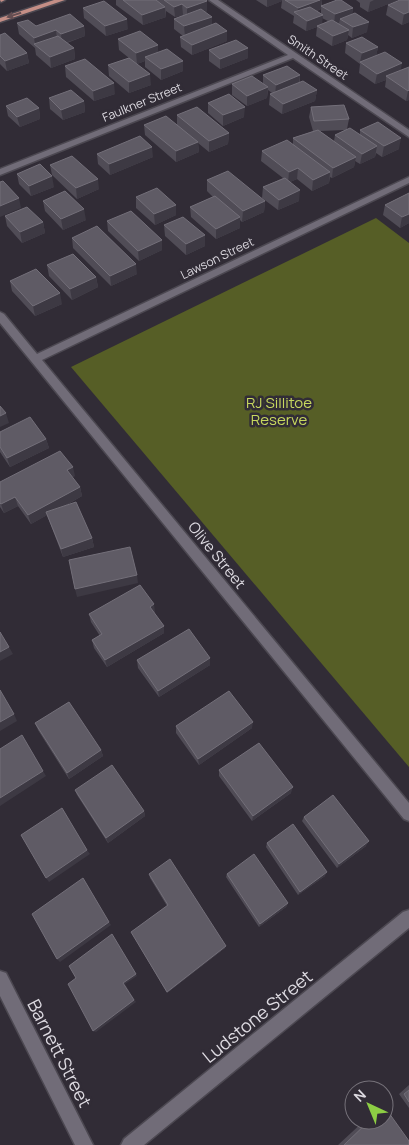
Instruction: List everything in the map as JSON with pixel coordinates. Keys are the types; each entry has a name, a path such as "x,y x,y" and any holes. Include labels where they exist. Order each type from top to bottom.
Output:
{"main road":[{"path":"0,20 61,0"}],"street":[{"name":"Smith Street","path":"213,0 409,134"},
{"name":"Faulkner Street","path":"0,172 294,55"},
{"name":"Lawson Street","path":"35,359 409,180"},
{"name":"Olive Street","path":"0,316 409,814"},
{"name":"Ludstone Street","path":"130,1145 409,918"},
{"name":"Barnett Street","path":"0,979 84,1145"}],"green space":[{"name":"RJ Sillitoe Reserve","path":"376,218 409,243 409,767 71,367"}],"building":[{"path":"123,0 156,0 165,7 142,15"},
{"path":"164,0 207,1 187,8 182,4 174,7"},
{"path":"285,0 320,0 298,8"},
{"path":"341,0 353,8 335,14 321,6"},
{"path":"400,0 409,0 409,12 404,14 388,5"},
{"path":"104,1 127,19 105,26 83,8"},
{"path":"310,7 323,15 307,21 294,12"},
{"path":"201,9 212,17 184,26 174,19"},
{"path":"355,13 369,22 353,27 340,19"},
{"path":"70,14 84,26 61,34 56,30 34,38 17,23 28,20 36,26"},
{"path":"332,20 349,30 333,36 317,26"},
{"path":"216,23 227,31 192,45 180,37"},
{"path":"140,31 158,45 136,53 118,39"},
{"path":"5,33 27,53 5,61 0,56 0,35"},
{"path":"58,36 74,48 50,57 34,44"},
{"path":"362,37 378,47 362,53 346,43"},
{"path":"236,40 248,48 220,59 209,50"},
{"path":"167,49 183,61 161,69 145,57"},
{"path":"385,52 402,63 377,74 360,62"},
{"path":"129,58 150,74 129,82 108,65"},
{"path":"85,59 114,83 93,91 65,66"},
{"path":"287,66 300,75 276,85 263,75"},
{"path":"409,67 408,91 386,76"},
{"path":"252,76 268,87 247,96 232,84"},
{"path":"303,81 317,90 283,104 270,94"},
{"path":"71,90 84,101 61,110 49,98"},
{"path":"229,94 245,107 223,115 208,103"},
{"path":"27,98 39,108 17,117 6,106"},
{"path":"344,105 349,119 314,121 311,107"},
{"path":"197,107 229,133 209,141 177,115"},
{"path":"166,116 198,142 176,151 144,125"},
{"path":"378,122 401,138 384,146 360,130"},
{"path":"350,128 377,146 362,154 335,135"},
{"path":"318,130 356,157 333,168 293,138"},
{"path":"140,136 152,147 109,164 97,154"},
{"path":"287,140 330,172 313,180 298,168 289,172 262,151"},
{"path":"72,156 98,179 76,188 50,165"},
{"path":"40,164 52,176 29,186 17,174"},
{"path":"228,171 265,201 243,211 207,180"},
{"path":"285,178 300,190 279,200 263,187"},
{"path":"3,181 19,198 0,206 0,182"},
{"path":"157,188 176,205 154,214 136,197"},
{"path":"65,191 84,209 61,219 43,201"},
{"path":"409,193 409,214 402,217 385,205"},
{"path":"215,196 240,217 216,229 190,207"},
{"path":"27,207 43,222 20,232 5,216"},
{"path":"131,211 162,240 138,251 107,221"},
{"path":"183,217 205,235 186,244 164,225"},
{"path":"97,226 136,264 110,276 72,238"},
{"path":"73,254 96,277 70,289 47,265"},
{"path":"36,269 60,293 33,306 10,281"},
{"path":"0,406 6,413 0,416"},
{"path":"30,417 46,439 7,458 0,447 0,432"},
{"path":"60,451 73,467 67,470 80,487 28,515 15,497 0,503 0,482"},
{"path":"76,502 92,538 61,549 46,512"},
{"path":"130,547 137,575 75,589 69,560"},
{"path":"140,585 154,604 150,607 164,626 105,660 92,640 102,634 89,614"},
{"path":"189,629 210,658 158,691 137,660"},
{"path":"0,632 9,647 0,652"},
{"path":"0,690 14,714 0,722"},
{"path":"229,691 253,722 198,759 176,726"},
{"path":"69,702 101,750 67,773 35,723"},
{"path":"22,735 43,771 0,798 0,749"},
{"path":"259,743 293,787 253,816 219,770"},
{"path":"112,765 144,811 106,838 75,790"},
{"path":"333,795 369,841 339,864 304,817"},
{"path":"62,808 87,850 46,878 21,835"},
{"path":"293,824 327,872 300,892 267,843"},
{"path":"254,854 288,903 260,924 227,874"},
{"path":"170,859 226,946 167,992 131,932 168,905 149,874"},
{"path":"83,878 109,922 57,959 32,914"},
{"path":"112,934 136,974 123,983 134,1000 93,1031 68,984 76,978 69,966"},
{"path":"409,1090 409,1102 404,1094"},
{"path":"394,1120 409,1141 409,1145 344,1145 360,1130 394,1130"}]}
